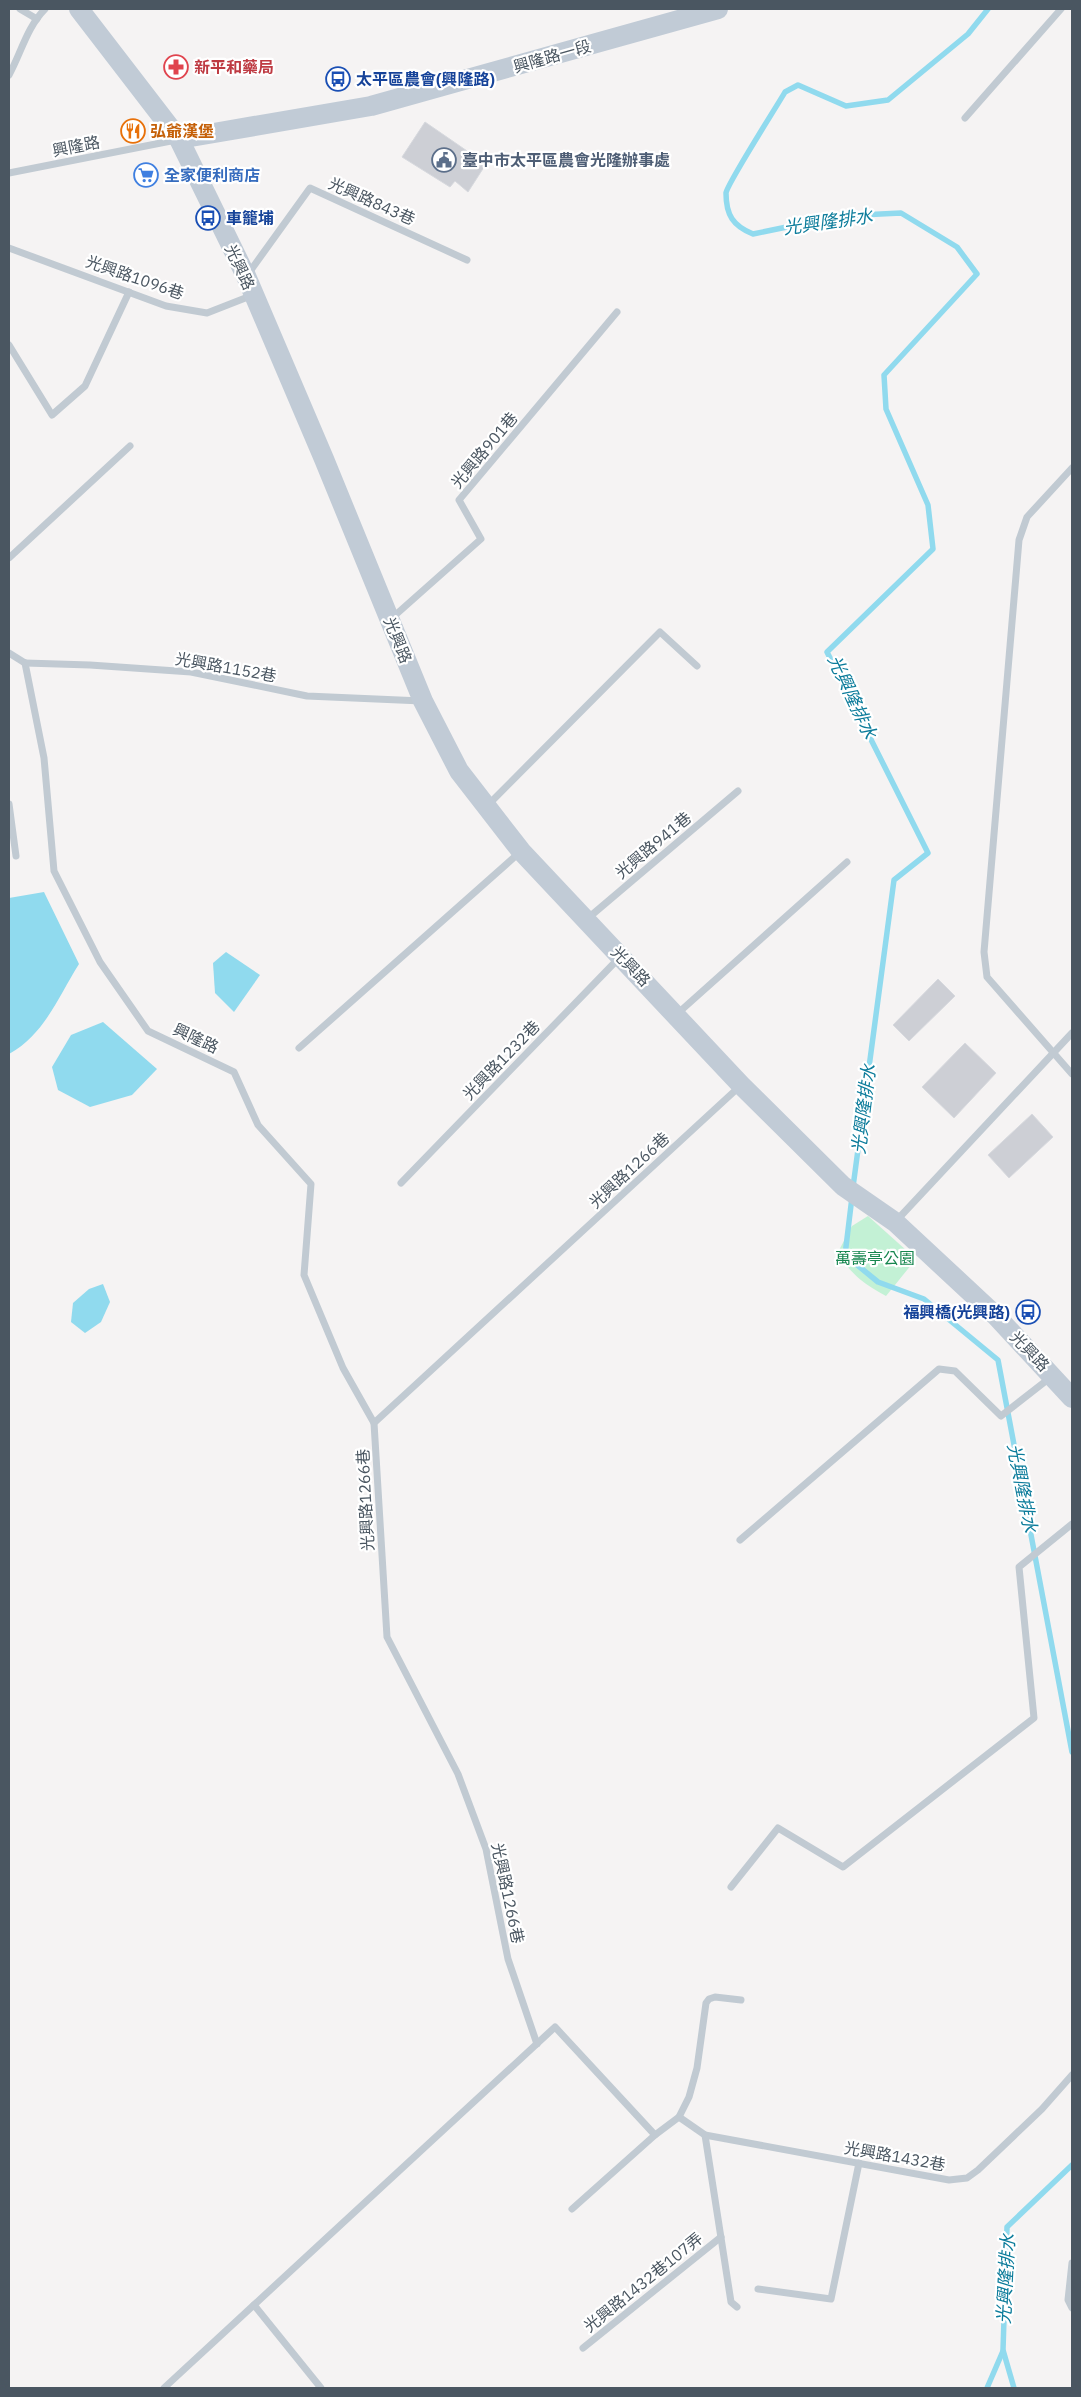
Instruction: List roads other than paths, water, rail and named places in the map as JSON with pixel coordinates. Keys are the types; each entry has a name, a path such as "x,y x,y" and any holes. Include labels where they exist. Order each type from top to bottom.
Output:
{"main road":[{"name":"光興路","path":"79,9 179,139 246,276 324,459 423,701 459,771 521,851 677,1014 741,1085 843,1186 895,1222 996,1316 1053,1375 1072,1398"},
{"name":"興隆路一段","path":"179,139 370,106 718,9"}],"lane":[{"path":"20,9 37,19"},
{"path":"9,75 20,54 25,38 45,9"},
{"path":"965,118 1061,9"},
{"name":"興隆路","path":"9,173 179,139"},
{"name":"光興路843巷","path":"246,276 310,188 467,260"},
{"name":"光興路1096巷","path":"9,248 166,306 207,313 253,295"},
{"path":"9,345 52,415 84,386 129,292"},
{"name":"光興路901巷","path":"390,620 481,539 459,500 617,312"},
{"path":"9,558 130,446"},
{"path":"1072,468 1027,517 1019,540 984,952 987,977 1072,1074"},
{"path":"486,807 660,632 697,666"},
{"path":"9,653 25,663"},
{"path":"9,662 16,658"},
{"name":"興隆路","path":"25,663 44,758 54,871 100,962 148,1031 234,1072 258,1125 311,1184 304,1275 343,1368 374,1423"},
{"name":"光興路1152巷","path":"25,663 90,665 191,672 307,696 423,701"},
{"name":"光興路941巷","path":"587,920 738,792"},
{"path":"9,804 16,856"},
{"path":"299,1048 521,851"},
{"path":"677,1014 847,862"},
{"name":"光興路1232巷","path":"401,1183 621,957"},
{"path":"895,1222 1072,1033"},
{"name":"光興路1266巷","path":"537,2044 508,1959 482,1840 458,1774 387,1637 374,1423 741,1085"},
{"path":"740,1540 939,1369 955,1371 1001,1416 1053,1375"},
{"path":"731,1886 778,1828 843,1866 1034,1718 1019,1566 1072,1524"},
{"path":"572,2209 655,2135 679,2117 689,2098 697,2068 706,2003 709,1999 715,1997 740,2000"},
{"path":"164,2388 555,2027 655,2135"},
{"name":"光興路1432巷","path":"679,2117 705,2135 949,2180 967,2178 1042,2109 1072,2075"},
{"path":"705,2135 731,2302 737,2307"},
{"path":"758,2289 831,2299 858,2163"},
{"name":"光興路1432巷107弄","path":"583,2348 721,2237"},
{"path":"1072,2263 1068,2300 1072,2308"},
{"path":"254,2305 321,2388"}],"water":[{"path":"44,892 79,964 50,1014 32,1036 9,1054 9,898"},
{"path":"226,952 260,975 234,1012 215,993 213,963"},
{"path":"103,1022 157,1069 132,1095 90,1107 58,1090 52,1067 71,1035"},
{"path":"103,1284 110,1302 101,1322 85,1333 71,1322 73,1303 89,1289"}],"waterway":[{"name":"光興隆排水","path":"853,1187 894,880 928,853 827,652 933,549 928,505 886,409 884,375 977,274 957,247 901,213 840,216 753,234 740,227 732,219 727,208 726,193 785,92 798,85 846,106 888,100 968,34 988,9"},
{"name":"光興隆排水","path":"852,1197 845,1255 878,1282 924,1299 998,1360 1072,1752"},
{"name":"光興隆排水","path":"1014,2388 1003,2350 1007,2227 1072,2165"},
{"path":"987,2388 1003,2351"}],"place":[{"name":"新平和藥局","path":"176,67"},
{"name":"太平區農會(興隆路)","path":"338,79"},
{"name":"弘爺漢堡","path":"133,131"},
{"name":"臺中市太平區農會光隆辦事處","path":"444,160"},
{"name":"全家便利商店","path":"146,175"},
{"name":"車籠埔","path":"208,218"},
{"name":"福興橋(光興路)","path":"1028,1312"}],"park label":[{"name":"萬壽亭公園","path":"875,1258"}]}
